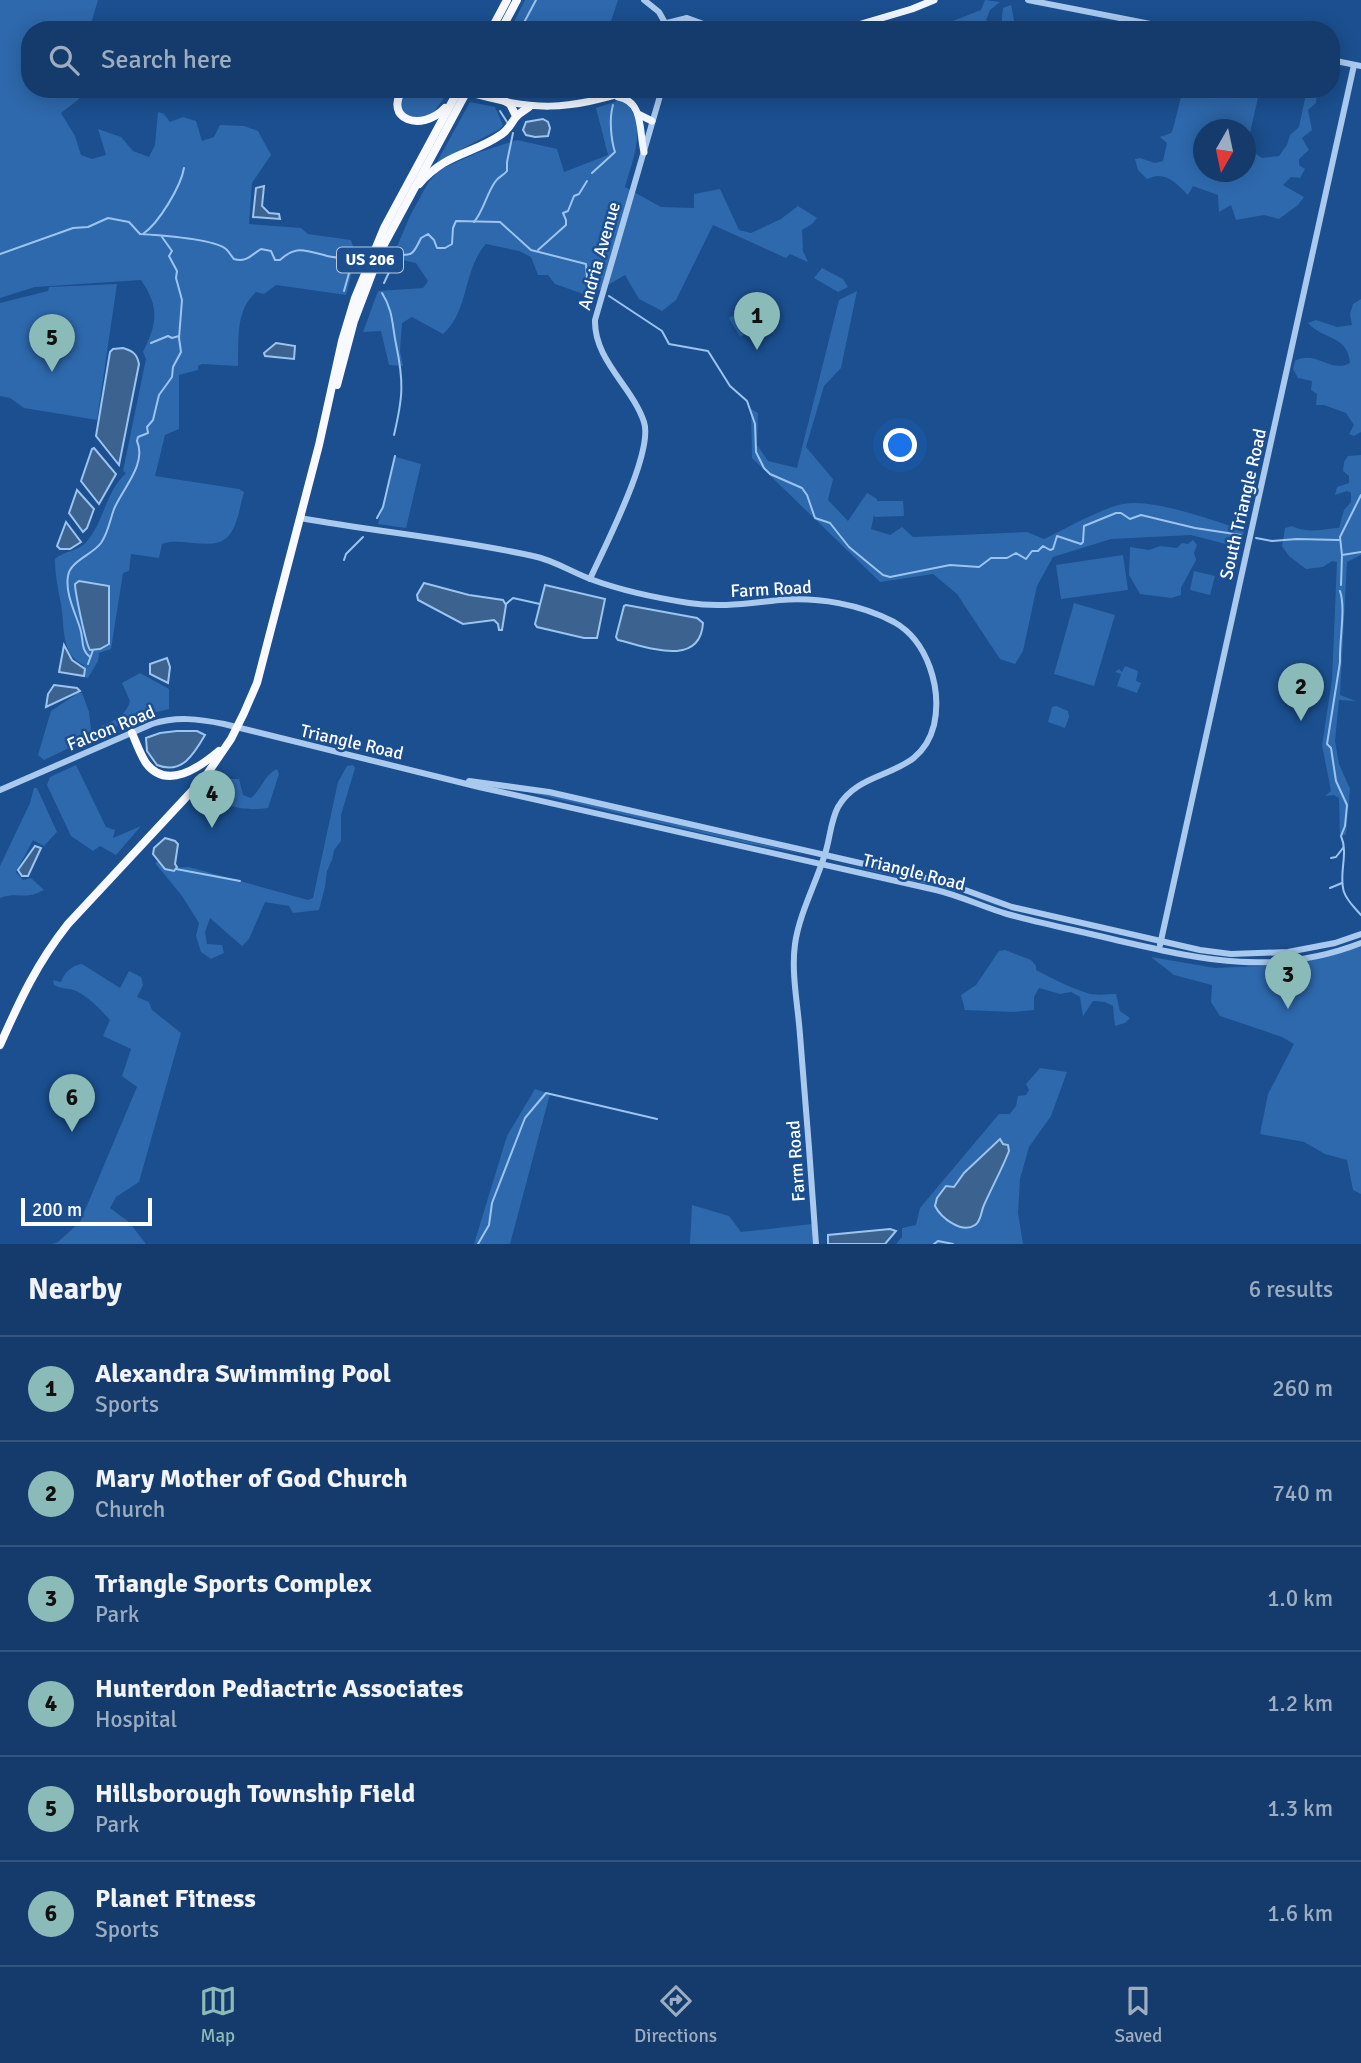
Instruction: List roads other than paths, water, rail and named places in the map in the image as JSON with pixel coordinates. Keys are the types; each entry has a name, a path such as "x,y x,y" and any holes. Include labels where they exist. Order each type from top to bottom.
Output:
{"highway":[{"path":"496,21 507,0"},
{"path":"506,21 517,0"},
{"path":"398,98 399,109 406,119 417,122 435,118 454,98"},
{"name":"US 206","path":"319,445 342,341 373,252 456,98"},
{"name":"US 206","path":"0,1045 23,992 49,949 68,924 205,777 238,727 260,671 319,445 366,286 381,250 457,98"},
{"path":"500,98 510,104 516,116"},
{"path":"410,194 437,166 502,134 512,125 516,116 529,107"},
{"path":"132,733 146,763 157,772 170,775 184,774 198,768 227,745"}],"main road":[{"path":"871,21 934,0"},
{"path":"487,98 529,107 569,107 607,98"},
{"path":"625,98 630,100 638,114 644,152"},
{"path":"638,114 652,121"}],"street":[{"path":"644,0 659,12 665,21"},
{"path":"1028,0 1135,21"},
{"name":"South Triangle Road","path":"1158,950 1357,65"},
{"name":"Andria Avenue","path":"590,579 623,506 645,439 642,418 600,347 595,328 597,312 659,98"},
{"name":"Farm Road","path":"300,518 532,555 590,579 675,600 708,605 742,605 796,599 849,605 895,623 913,638 925,658 933,680 936,708 931,733 920,753 908,764 867,780 844,798 836,813 825,855 797,935 794,953 816,1244"},
{"name":"Falcon Road","path":"0,789 132,733 176,718 238,727"},
{"name":"Triangle Road","path":"238,727 479,787 822,863 951,894 1006,914 1212,961 1260,963 1308,958 1361,943"},
{"name":"Triangle Road","path":"460,781 549,792 943,882 1012,906 1214,952 1254,955 1317,947 1361,934"}],"waterway":[{"path":"525,21 536,0"},
{"path":"592,173 615,152 611,129 613,105"},
{"path":"500,111 507,122"},
{"path":"474,222 495,182 507,171 513,133"},
{"path":"143,234 156,222 168,204 184,168"},
{"path":"538,250 566,225 563,213 568,211 574,196 579,194 587,181"},
{"path":"0,254 73,228 88,227 108,218 129,222 140,234 186,238 221,246 238,260 248,258 261,249 271,251 275,260 301,250 336,258 362,257"},
{"path":"389,255 412,253 421,238 428,234 437,248 445,248 452,244 456,221 500,222 531,250 586,264 587,279 596,288"},
{"path":"90,657 83,647 80,628 69,596 68,576 73,566 103,539 114,509 133,476 139,458 138,437 148,433 147,427 153,420 159,395 172,377 173,367 181,352 179,338 182,300 176,278 177,271 169,256 172,251 162,237"},
{"path":"384,283 397,255"},
{"path":"344,291 353,259"},
{"path":"382,293 392,317 401,379 401,400 394,435"},
{"path":"609,296 662,331 669,344 708,351 730,386 747,401 755,424 756,452 764,468 770,474 802,488 815,518 830,523 849,547 883,575 890,577 950,565 979,567 991,558 1007,558 1016,553 1026,559 1032,551 1038,551 1043,546 1053,549 1057,536 1081,544 1084,526 1116,513 1130,519 1141,515 1195,528 1241,535"},
{"path":"151,343 168,336 179,336"},
{"path":"377,518 383,507 395,456"},
{"path":"1341,585 1340,537 1361,495"},
{"path":"344,560 346,554 363,537"},
{"path":"1256,538 1272,541 1339,540"},
{"path":"1342,555 1361,552"},
{"path":"1340,591 1340,662 1327,744 1331,748 1336,781 1347,805 1341,836 1344,850 1342,885 1347,898 1361,915"},
{"path":"506,604 513,598 540,604"},
{"path":"88,664 93,650"},
{"path":"1331,858 1336,857 1343,848"},
{"path":"176,869 240,881"},
{"path":"1330,888 1342,883"},
{"path":"478,1244 489,1225 492,1203 525,1118 546,1093 657,1119"},
{"path":"934,1244 938,1241 953,1244"}],"place":[{"name":"Alexandra Swimming Pool","path":"757,350"},
{"name":"Hillsborough Township Field","path":"52,372"},
{"name":"Mary Mother of God Church","path":"1301,721"},
{"name":"Hunterdon Pediactric Associates","path":"212,828"},
{"name":"Triangle Sports Complex","path":"1288,1009"},
{"name":"Planet Fitness","path":"72,1132"}]}
